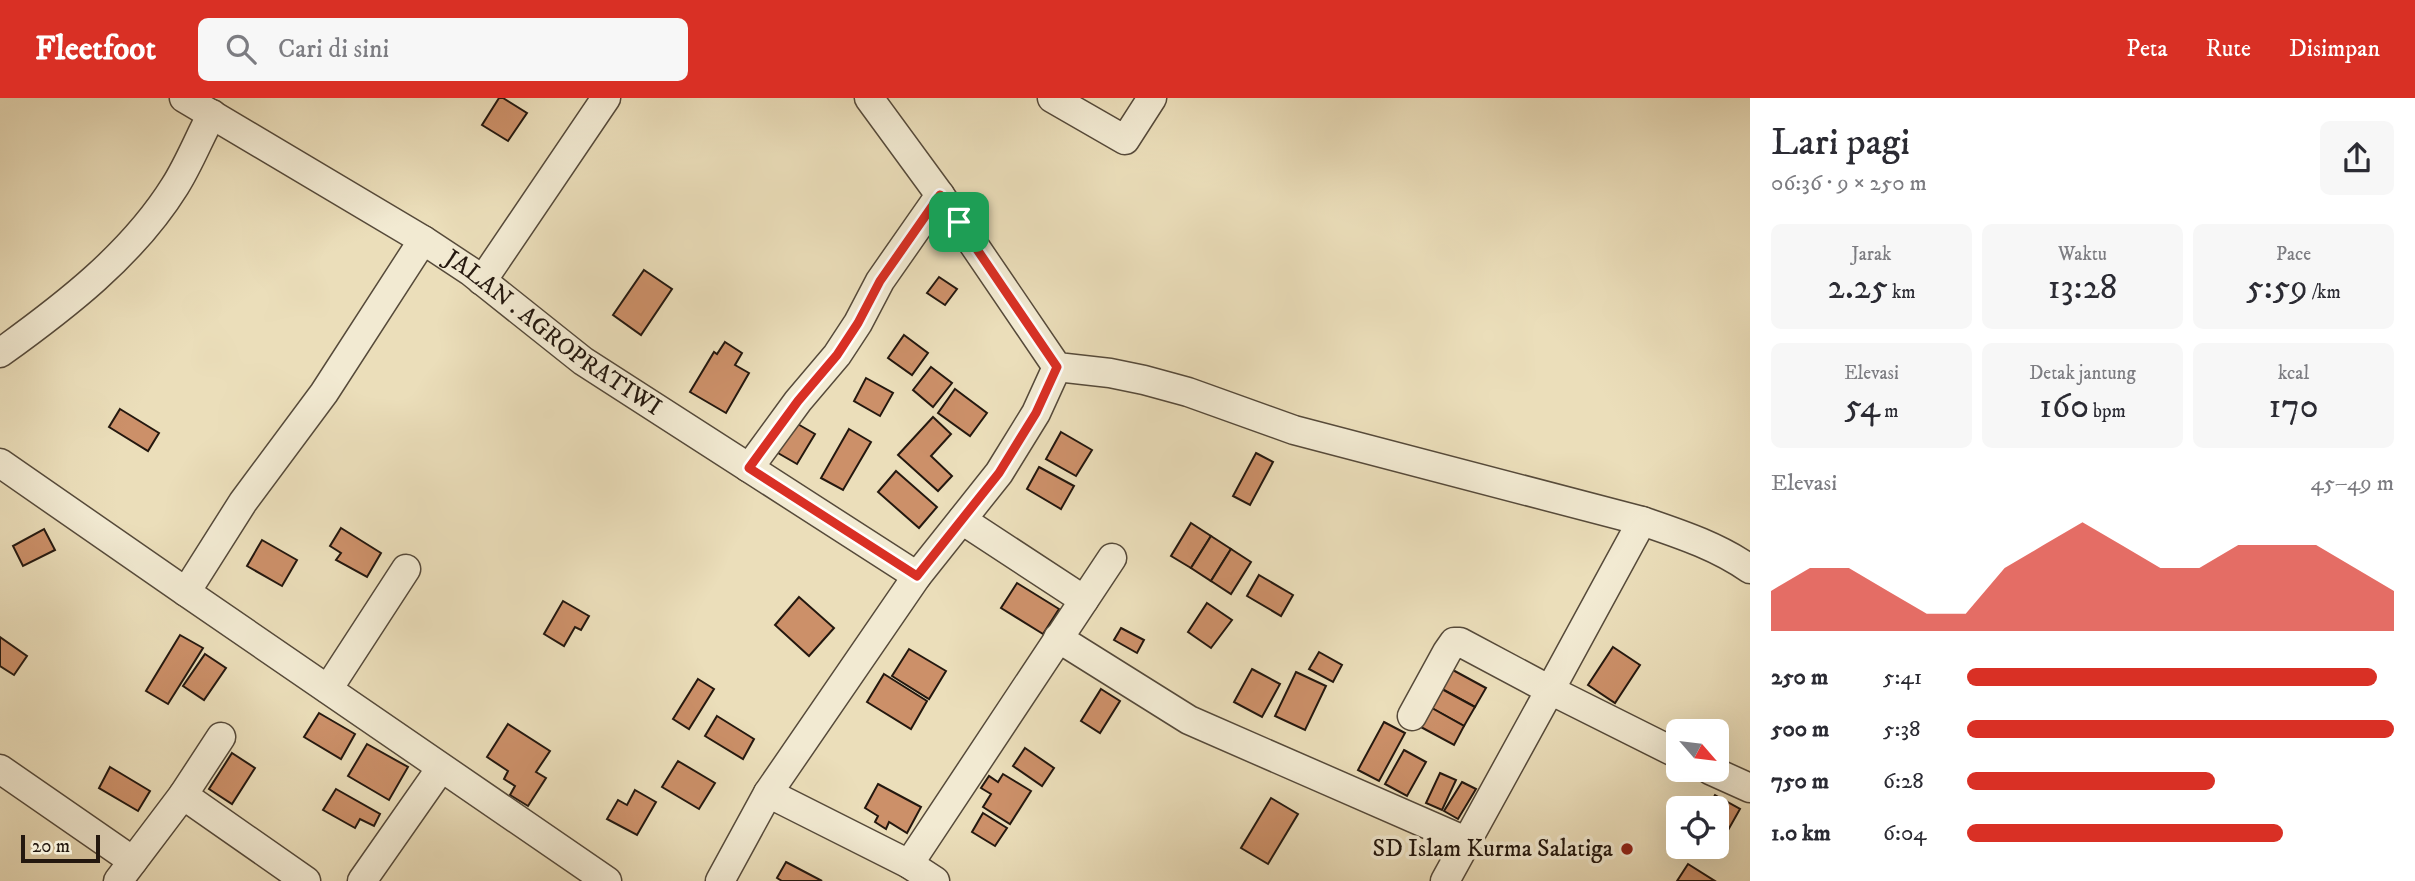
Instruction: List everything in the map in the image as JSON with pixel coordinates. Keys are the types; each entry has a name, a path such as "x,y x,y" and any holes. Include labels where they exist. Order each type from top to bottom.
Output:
{"street":[{"name":"JALAN . AGROPRATIWI","path":"184,98 424,240 482,281 583,361 917,576"},
{"path":"482,281 606,98"},
{"path":"869,98 940,195 1057,367 1144,380 1188,392 1294,430 1642,521 1693,538 1730,555 1750,569"},
{"path":"1052,98 1125,139 1152,98"},
{"path":"0,354 41,324 124,252 174,187 212,114"},
{"path":"749,468 798,401 837,355 880,281 940,195"},
{"path":"186,592 243,502 324,393 424,240"},
{"path":"720,881 768,793 917,576 1012,454 1036,413 1057,367"},
{"path":"0,463 607,881"},
{"path":"962,520 1084,600"},
{"path":"1445,881 1642,521"},
{"path":"909,864 1112,558"},
{"path":"328,689 406,569"},
{"path":"1058,638 1189,720 1468,842"},
{"path":"1412,716 1447,652 1454,642 1463,643 1666,748"},
{"path":"0,769 125,871 183,795 222,737"},
{"path":"362,881 441,768"},
{"path":"1729,779 1750,788"},
{"path":"768,793 909,864 935,881"},
{"path":"183,795 306,881"}],"building":[{"path":"499,98 527,113 508,141 482,125"},
{"path":"644,270 672,289 641,335 613,315"},
{"path":"939,277 957,289 945,305 927,293"},
{"path":"904,335 928,353 912,375 888,358"},
{"path":"725,342 742,353 735,365 749,373 726,413 690,392 714,352 717,354"},
{"path":"931,367 952,383 933,407 913,390"},
{"path":"866,378 893,393 880,416 854,401"},
{"path":"955,389 987,413 970,436 938,413"},
{"path":"120,409 159,433 148,451 109,427"},
{"path":"933,417 951,434 931,456 952,476 938,491 898,455"},
{"path":"789,419 815,434 797,464 771,449"},
{"path":"849,429 871,442 843,490 821,478"},
{"path":"1061,432 1092,450 1076,476 1046,459"},
{"path":"1256,453 1273,462 1250,505 1233,496"},
{"path":"1039,467 1074,486 1061,509 1027,489"},
{"path":"896,471 937,507 919,528 878,492"},
{"path":"1191,523 1211,536 1191,568 1171,556"},
{"path":"341,528 381,553 367,577 336,560 341,553 330,546"},
{"path":"44,529 55,550 23,566 13,546"},
{"path":"1211,536 1231,549 1211,581 1191,568"},
{"path":"262,540 297,560 282,586 247,566"},
{"path":"1231,549 1251,562 1231,594 1211,581"},
{"path":"1259,575 1293,595 1281,616 1247,596"},
{"path":"1017,583 1059,609 1043,634 1001,608"},
{"path":"799,597 834,628 809,656 775,625"},
{"path":"563,601 589,616 581,630 575,627 564,646 544,634"},
{"path":"1207,603 1232,620 1211,648 1188,632"},
{"path":"1121,628 1144,640 1137,653 1114,640"},
{"path":"180,635 203,648 168,704 146,691"},
{"path":"0,637 27,656 14,675 0,666"},
{"path":"1613,647 1640,665 1615,703 1588,685"},
{"path":"909,649 946,671 929,699 892,676"},
{"path":"1319,652 1342,665 1333,682 1309,669"},
{"path":"205,654 226,668 204,700 183,686"},
{"path":"1252,669 1280,684 1262,717 1234,702"},
{"path":"1451,669 1486,688 1475,707 1440,688"},
{"path":"1296,672 1326,686 1305,730 1275,716"},
{"path":"884,674 927,701 911,729 867,702"},
{"path":"698,679 714,689 689,729 673,719"},
{"path":"1440,688 1475,707 1464,726 1430,707"},
{"path":"1101,689 1120,701 1100,733 1081,721"},
{"path":"1430,707 1464,726 1454,745 1419,726"},
{"path":"319,713 355,734 341,759 304,737"},
{"path":"717,716 754,739 743,759 705,736"},
{"path":"1384,722 1405,733 1379,781 1358,770"},
{"path":"508,724 550,751 536,772 546,778 528,806 510,795 515,786 504,779 508,771 487,757"},
{"path":"367,744 408,767 389,800 348,776"},
{"path":"1025,748 1054,768 1042,786 1013,766"},
{"path":"1404,750 1426,762 1407,796 1385,784"},
{"path":"232,753 255,768 232,804 209,789"},
{"path":"678,761 715,783 699,809 662,787"},
{"path":"110,767 150,791 138,811 99,788"},
{"path":"1440,773 1456,780 1442,810 1426,803"},
{"path":"1003,774 1031,791 1010,824 983,807 991,794 981,788 989,776 998,782"},
{"path":"1462,782 1476,789 1458,819 1444,811"},
{"path":"878,784 921,807 907,833 889,822 886,829 875,822 878,816 865,808"},
{"path":"336,789 380,814 374,826 360,819 355,828 323,810"},
{"path":"635,790 656,802 637,835 607,819 618,800 627,805"},
{"path":"1271,798 1298,814 1268,864 1241,848"},
{"path":"1729,803 1740,809 1729,828"},
{"path":"983,813 1007,828 995,846 972,832"},
{"path":"786,862 822,881 782,881 777,878"},
{"path":"1688,864 1715,881 1677,881"}],"place":[{"name":"SD Islam Kurma Salatiga","path":"1627,849"}],"route":[{"path":"940,195 959,222 1057,367 1036,413 999,473 917,576 749,468 798,401 837,355 880,281 940,195"}]}
